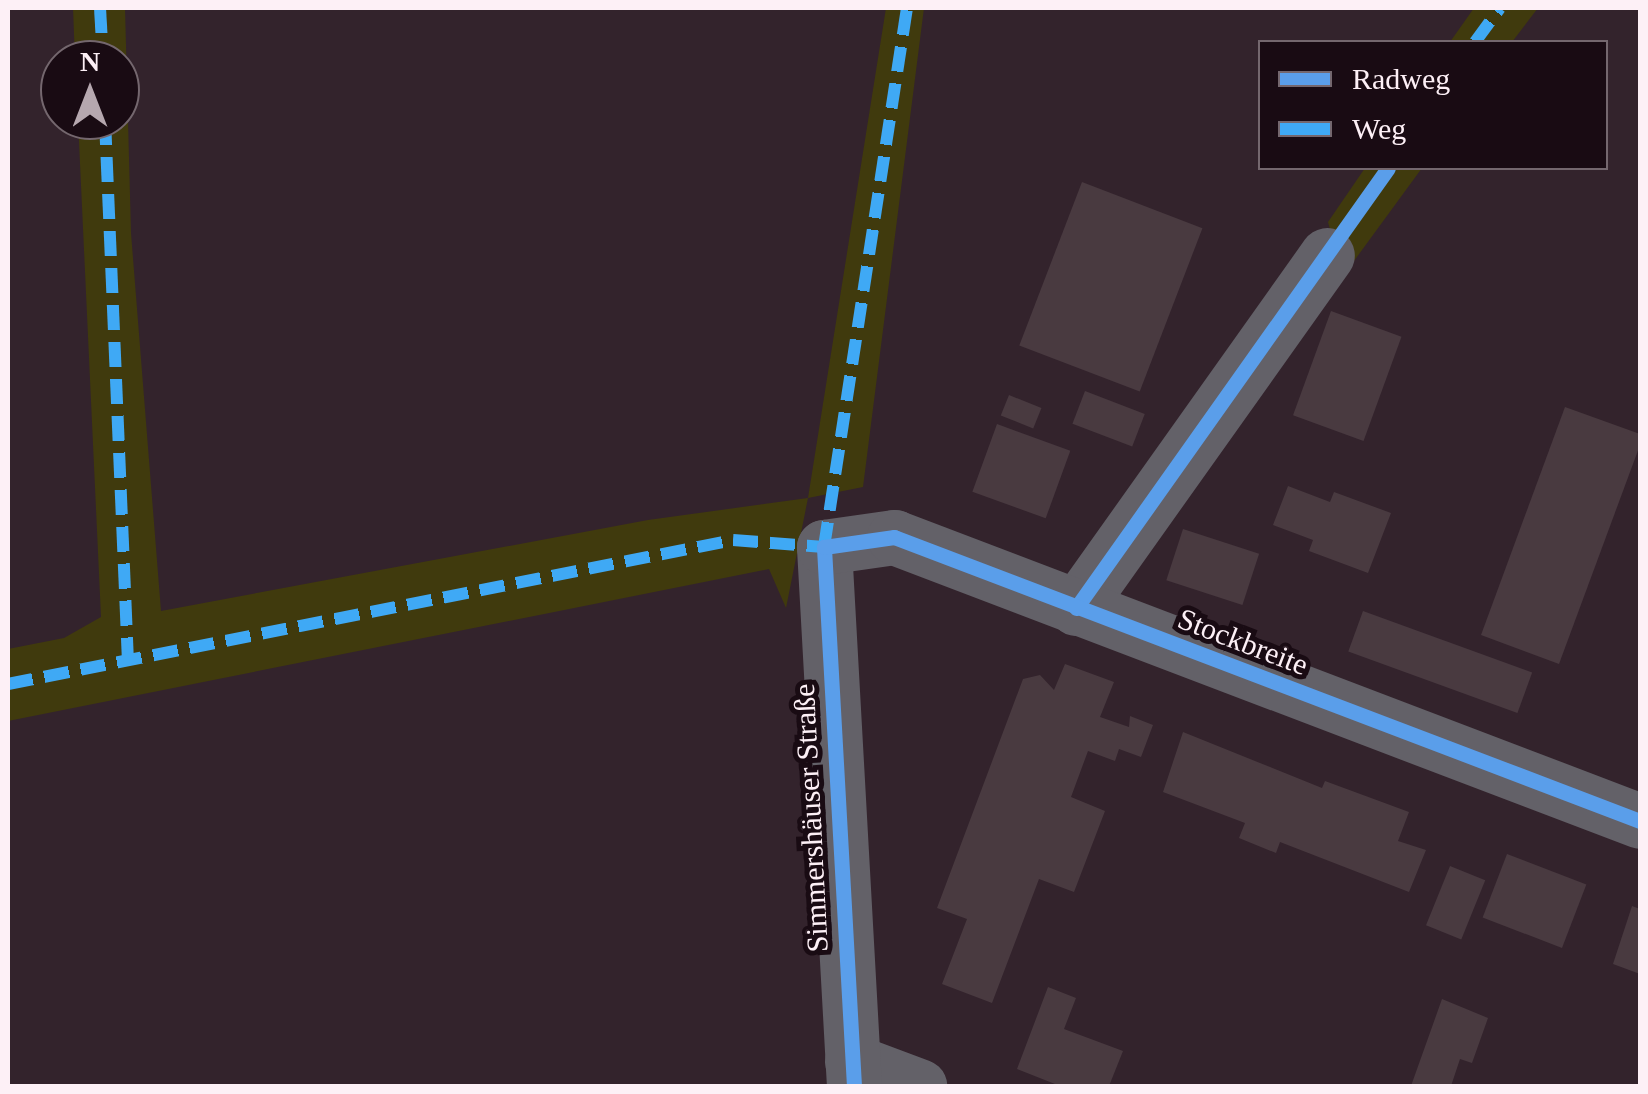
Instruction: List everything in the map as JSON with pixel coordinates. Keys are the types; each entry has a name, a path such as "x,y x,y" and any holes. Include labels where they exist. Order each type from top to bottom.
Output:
{"street":[{"path":"1076,608 1327,255"},
{"name":"Stockbreite","path":"824,547 894,538 1640,821"},
{"name":"Simmershäuser Straße","path":"824,547 853,1074"},
{"path":"853,1074 919,1086"}],"shaded area":[{"path":"73,8 125,8 126,40 74,40"},
{"path":"886,8 924,8 863,487 808,498"},
{"path":"1474,8 1538,8 1514,40 1451,40"},
{"path":"79,140 129,140 131,233 161,611 648,520 808,498 786,608 769,569 8,721 8,649 64,638 101,617"},
{"path":"1364,170 1421,170 1343,276 1328,222"}],"building":[{"path":"1082,182 1202,228 1140,392 1019,345"},
{"path":"1331,311 1401,337 1364,441 1293,415"},
{"path":"1085,391 1145,414 1132,447 1072,424"},
{"path":"1009,395 1041,408 1033,429 1001,415"},
{"path":"1565,407 1640,434 1640,445 1559,664 1481,635"},
{"path":"997,424 1070,451 1046,518 972,492"},
{"path":"1288,486 1330,502 1334,492 1391,513 1368,573 1309,551 1313,540 1273,525"},
{"path":"1183,529 1259,554 1242,605 1166,580"},
{"path":"1363,611 1532,673 1517,713 1348,651"},
{"path":"1065,664 1114,682 1100,717 1129,727 1130,716 1153,725 1141,757 1119,749 1115,761 1088,751 1071,797 1105,811 1074,892 1039,879 992,1003 942,984 967,919 937,908 1023,679 1040,675 1054,690"},
{"path":"1183,732 1322,788 1325,781 1409,812 1398,841 1426,850 1409,892 1280,842 1276,853 1239,838 1245,823 1163,792"},
{"path":"1507,854 1586,884 1562,948 1483,917"},
{"path":"1450,866 1485,880 1461,940 1426,925"},
{"path":"1632,906 1640,909 1640,974 1613,964"},
{"path":"1048,987 1076,998 1064,1029 1123,1051 1109,1086 1060,1086 1017,1069"},
{"path":"1442,999 1488,1018 1472,1063 1460,1059 1451,1086 1411,1086"}],"marked path":[{"path":"100,8 102,40"},
{"path":"8,684 733,540 824,547 907,8"},
{"path":"1476,40 1500,8"},
{"path":"106,140 128,661"}],"cycle path":[{"path":"1076,608 1387,170"},
{"path":"854,1086 824,547 894,537 1640,821"}]}
